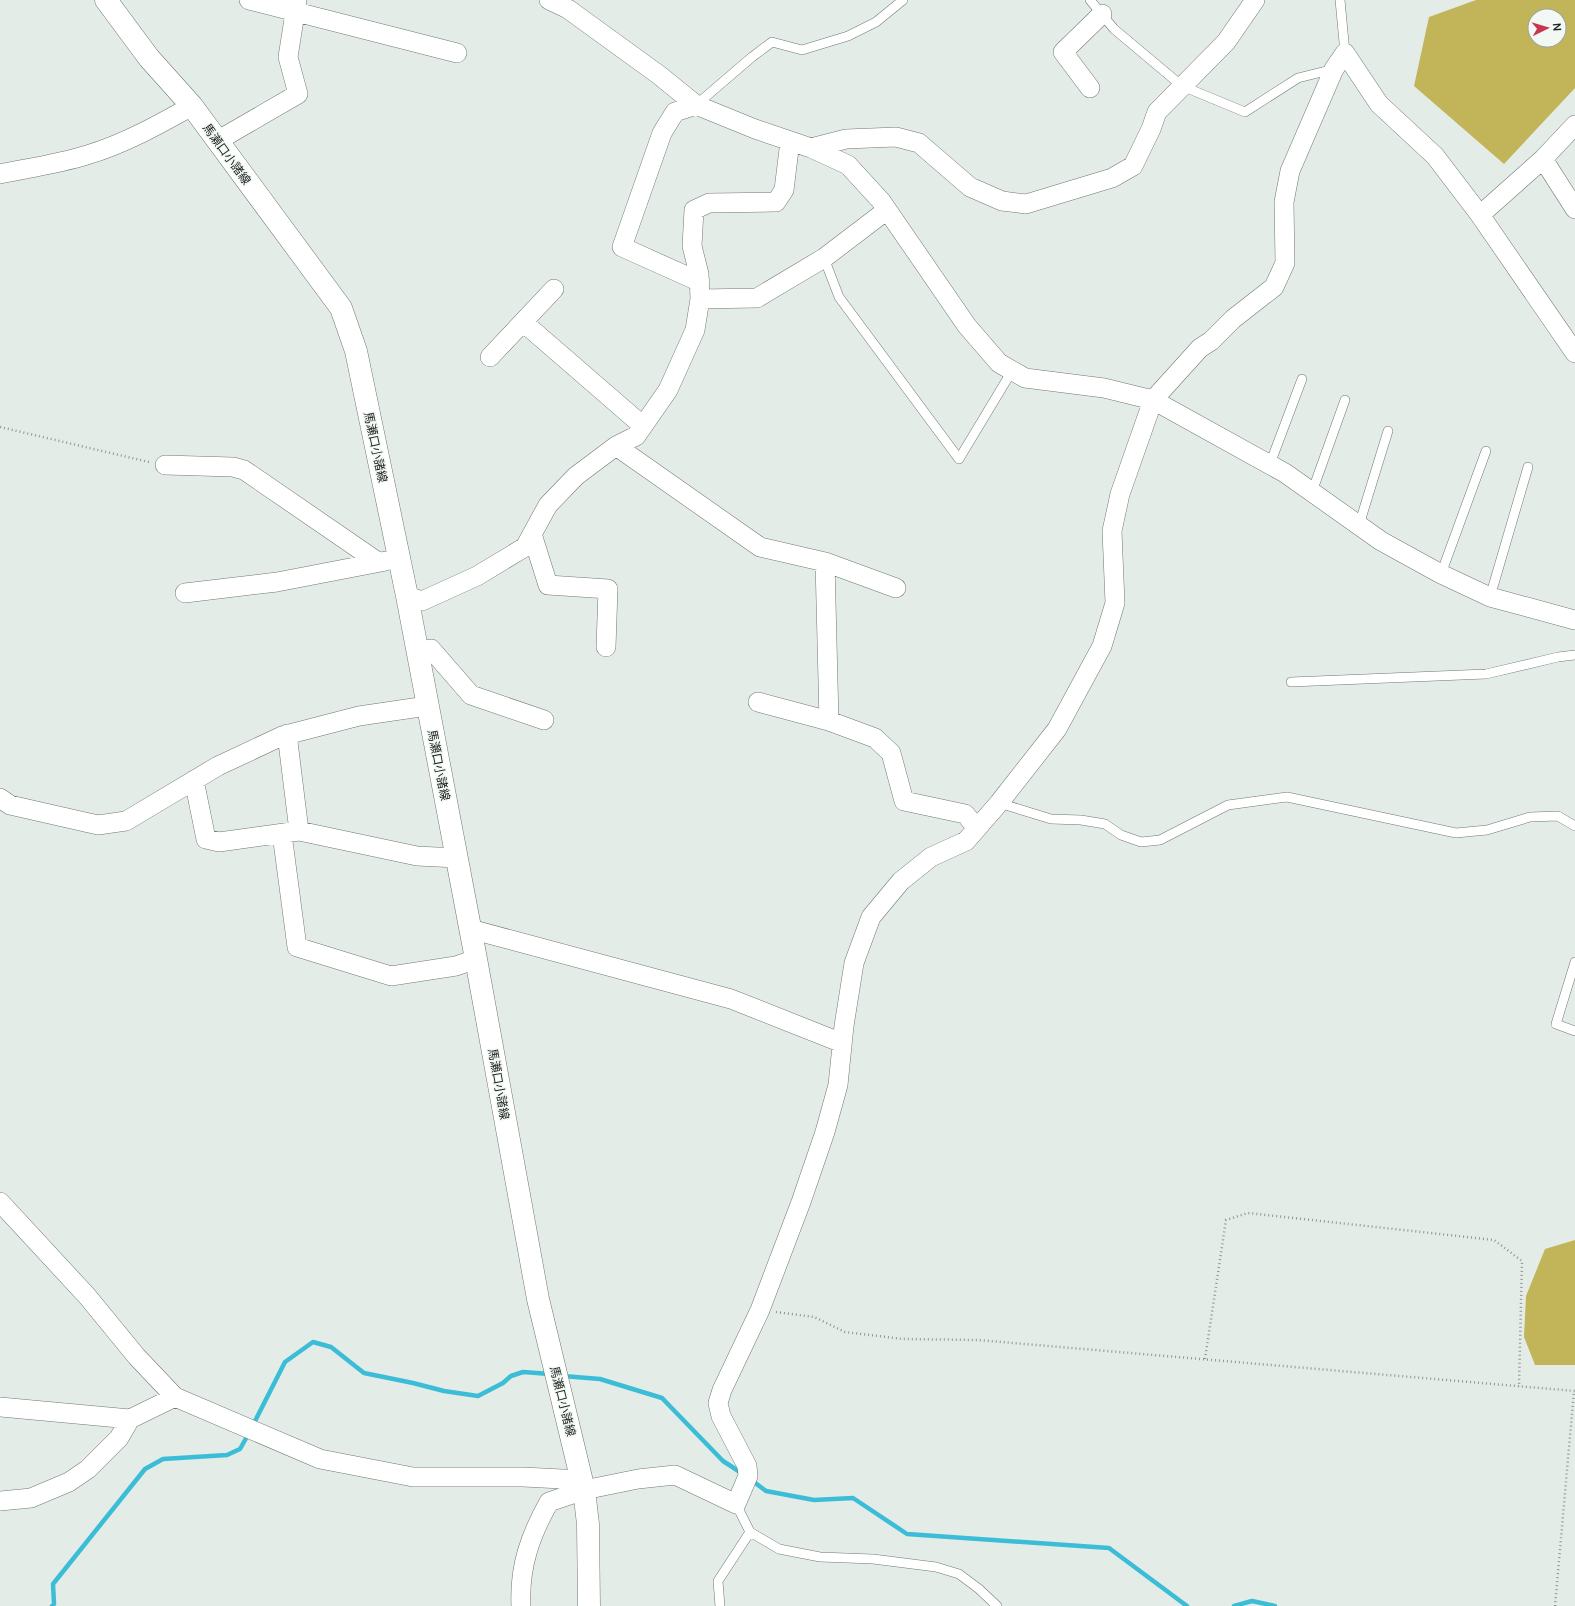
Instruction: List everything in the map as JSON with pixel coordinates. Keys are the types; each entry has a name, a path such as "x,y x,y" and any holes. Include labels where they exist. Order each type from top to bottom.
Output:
{"main road":[{"name":"馬瀬口小諸線","path":"106,0 148,58 192,106 341,308 356,351 389,560 407,596 476,959 538,1299 583,1485 588,1524 589,1606"}],"street":[{"path":"249,0 296,6 457,53"},
{"path":"549,0 568,8 659,75 696,105 811,148 848,165 887,210 967,326 999,363 1012,371 1025,378 1104,388 1153,400 1270,464 1381,541 1441,574 1490,597 1575,620"},
{"path":"811,148 846,139 896,137 920,143 970,188 1002,201 1026,204 1112,178 1133,166 1151,129 1156,112 1226,42 1255,0"},
{"path":"217,141 298,94 288,57 296,6"},
{"path":"1090,88 1062,52 1096,7"},
{"path":"0,1202 87,1296 137,1357 175,1397 320,1459 413,1477 523,1477 583,1485 675,1475 736,1504 748,1476 747,1466 721,1416 718,1403 722,1390 760,1310 801,1202 825,1132 838,1085 842,1043 854,963 871,917 902,881 931,857 966,841 999,803 1057,729 1102,646 1115,603 1112,531 1120,494 1153,400 1200,348 1211,341 1233,319 1274,287 1285,263 1284,202 1290,171 1334,69 1346,53 1379,104 1435,156 1480,215 1575,352"},
{"path":"696,105 675,112 662,133 622,247 700,291 757,298 824,258 887,210"},
{"path":"0,174 56,164 114,146 142,134 192,106"},
{"path":"1480,215 1543,159 1575,125"},
{"path":"407,596 422,601 477,576 525,547 548,505 576,476 616,446 636,436 668,390 695,330 700,291 699,274 692,246 694,210 709,203 776,202 784,190 790,141"},
{"path":"1543,159 1575,210"},
{"path":"490,357 554,289"},
{"path":"523,322 643,426"},
{"path":"616,446 760,547 825,562 896,588"},
{"path":"165,465 233,467 244,470 389,560"},
{"path":"532,534 548,585 608,589 606,647"},
{"path":"185,593 277,582 389,560"},
{"path":"825,562 829,721"},
{"path":"417,652 431,649 471,694 544,720"},
{"path":"758,702 829,721 875,738 891,753 904,801 965,814 977,828"},
{"path":"0,798 10,805 98,825 126,821 218,766 287,734 359,716 427,706"},
{"path":"287,734 298,947 391,976 456,966 476,959"},
{"path":"194,780 206,839 219,842 291,832 417,856 457,858"},
{"path":"470,929 731,999 842,1043"},
{"path":"0,1408 130,1419 175,1397"},
{"path":"0,1501 31,1498 69,1482 88,1469 119,1438 130,1419"},
{"path":"520,1606 520,1593 526,1550 541,1516 549,1502 583,1485"}],"lane":[{"path":"696,105 752,57 772,42 802,50 848,36 876,22 903,0"},
{"path":"1340,0 1346,53"},
{"path":"1096,7 1114,29 1182,86 1246,112 1298,78 1334,69"},
{"path":"824,258 839,297 959,459 1012,371"},
{"path":"1270,464 1302,379"},
{"path":"1312,492 1345,400"},
{"path":"1360,525 1388,431"},
{"path":"1441,574 1486,451"},
{"path":"1490,597 1528,467"},
{"path":"1291,682 1486,674 1558,657 1575,655"},
{"path":"999,803 1051,819 1081,820 1105,824 1120,836 1141,842 1160,840 1228,805 1287,797 1456,833 1488,830 1530,816 1558,816 1575,826"},
{"path":"1574,966 1556,1024 1575,1031"},
{"path":"736,1504 750,1532 779,1549 820,1557 873,1559 936,1568 959,1574 979,1589 997,1606"},
{"path":"720,1606 718,1581 750,1532"}],"path":[{"path":"0,427 165,465"},
{"path":"1205,1359 1226,1220 1248,1213 1494,1240 1522,1261 1519,1386"},
{"path":"760,1310 814,1316 845,1332 881,1336 978,1340 1575,1391 1555,1606"}],"shaded area":[{"path":"1476,0 1575,0 1575,88 1504,164 1414,86 1429,17"},
{"path":"1575,1240 1575,1365 1535,1365 1524,1337 1526,1296 1545,1249"}],"waterway":[{"path":"253,1425 285,1362 313,1342 331,1347 364,1373 444,1391 478,1396 503,1383 511,1376 523,1372 550,1374"},
{"path":"563,1376 600,1379 662,1398 723,1461 743,1474"},
{"path":"52,1606 54,1604 53,1584 145,1469 163,1459 227,1455 240,1449 249,1433"},
{"path":"750,1479 766,1491 814,1500 853,1498 907,1534 1109,1548 1187,1606"},
{"path":"1234,1606 1252,1601 1275,1606"}]}
